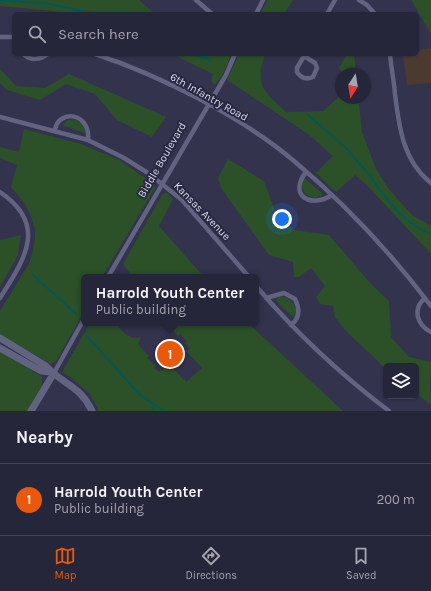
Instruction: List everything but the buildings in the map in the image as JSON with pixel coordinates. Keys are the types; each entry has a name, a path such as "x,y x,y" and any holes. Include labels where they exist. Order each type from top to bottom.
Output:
{"street":[{"path":"196,0 210,12"},
{"path":"257,12 263,0"},
{"path":"328,12 335,0"},
{"path":"359,0 367,5 373,12"},
{"path":"0,37 12,37"},
{"path":"27,56 32,59 40,59 45,56"},
{"name":"6th Infantry Road","path":"100,56 149,75 207,104 269,142 332,195 383,248 431,306"},
{"name":"Biddle Boulevard","path":"110,274 207,104 226,75 234,56"},
{"path":"304,56 297,68 297,72 304,78 309,79 313,78 317,68 315,63 306,56"},
{"path":"390,56 400,132 404,146 418,170 431,183"},
{"name":"Kansas Avenue","path":"0,117 88,140 124,158 162,183 197,215 246,274"},
{"path":"54,130 58,121 67,117 73,117 82,120 86,125 88,130 88,140"},
{"path":"306,172 301,177 299,185 300,192 304,198 317,202 332,195"},
{"path":"0,192 17,205 27,225 28,237 23,260 0,298"},
{"path":"259,290 291,325 346,378 389,411"},
{"path":"266,298 284,294 295,299 299,311 298,316 291,325"},
{"path":"425,298 419,306 418,319 421,325 431,332"},
{"path":"31,411 81,324"},
{"path":"0,338 46,366 52,373 70,384 86,398 92,411"},
{"path":"0,348 41,371 52,373"}],"shaded area":[{"path":"429,48 431,49 431,83 407,85 403,56 419,56 419,50"}],"green space":[{"path":"0,0 139,0 153,12 57,12 0,6"},
{"path":"268,0 293,0 285,12 261,12"},
{"path":"411,0 431,0 431,34 419,12"},
{"path":"176,56 230,56 223,74 215,85 211,81 213,74"},
{"path":"238,56 264,56 261,73 263,87 272,99 286,112 323,111 335,100 335,104 359,104 362,132 376,169 388,188 412,215 431,226 431,254 365,183 355,175 336,192 316,173 333,156 308,134 227,80"},
{"path":"345,56 354,56 355,68 339,68"},
{"path":"0,69 16,86 45,88 69,74 166,117 152,137 117,120 95,94 66,84 40,100 7,90 0,83"},
{"path":"68,120 76,120 83,124 85,133 62,125"},
{"path":"24,129 81,144 119,160 154,184 155,188 104,274 81,274 81,316 57,360 51,364 0,335 0,311 30,262 35,239 35,229 30,214 25,204 11,187 17,165 0,158 0,147 19,152"},
{"path":"228,159 264,181 276,214 294,230 329,235 370,283 389,301 391,337 409,357 431,362 431,405 419,395 419,363 383,363 383,366 344,329 335,317 333,306 320,304 316,297 325,286 311,268 299,277 294,277 293,262 269,255 221,188 218,178"},
{"path":"304,178 323,195 315,198 306,194 301,185 301,181"},
{"path":"166,192 173,199 159,226 201,274 131,274 123,264 162,195"},
{"path":"21,235 18,255 0,287 0,240"},
{"path":"281,296 287,298 293,304 296,312 293,317 276,300"},
{"path":"88,326 118,326 133,338 141,337 138,344 149,356 147,358 156,366 154,368 159,372 169,364 186,382 202,368 186,351 190,349 185,343 187,341 180,334 178,336 168,326 251,326 343,411 99,411 90,394 62,372"},
{"path":"0,350 42,377 42,386 28,411 0,411"}],"waterway":[{"path":"0,0 44,3 88,12"},
{"path":"199,56 211,60"},
{"path":"308,115 345,147 366,171"},
{"path":"368,173 388,200 403,216 421,229 431,234"},
{"path":"32,274 76,314"},
{"path":"87,336 140,395 164,411"},
{"path":"153,411 154,405"}],"place":[{"name":"Harrold Youth Center","path":"170,354"}]}
